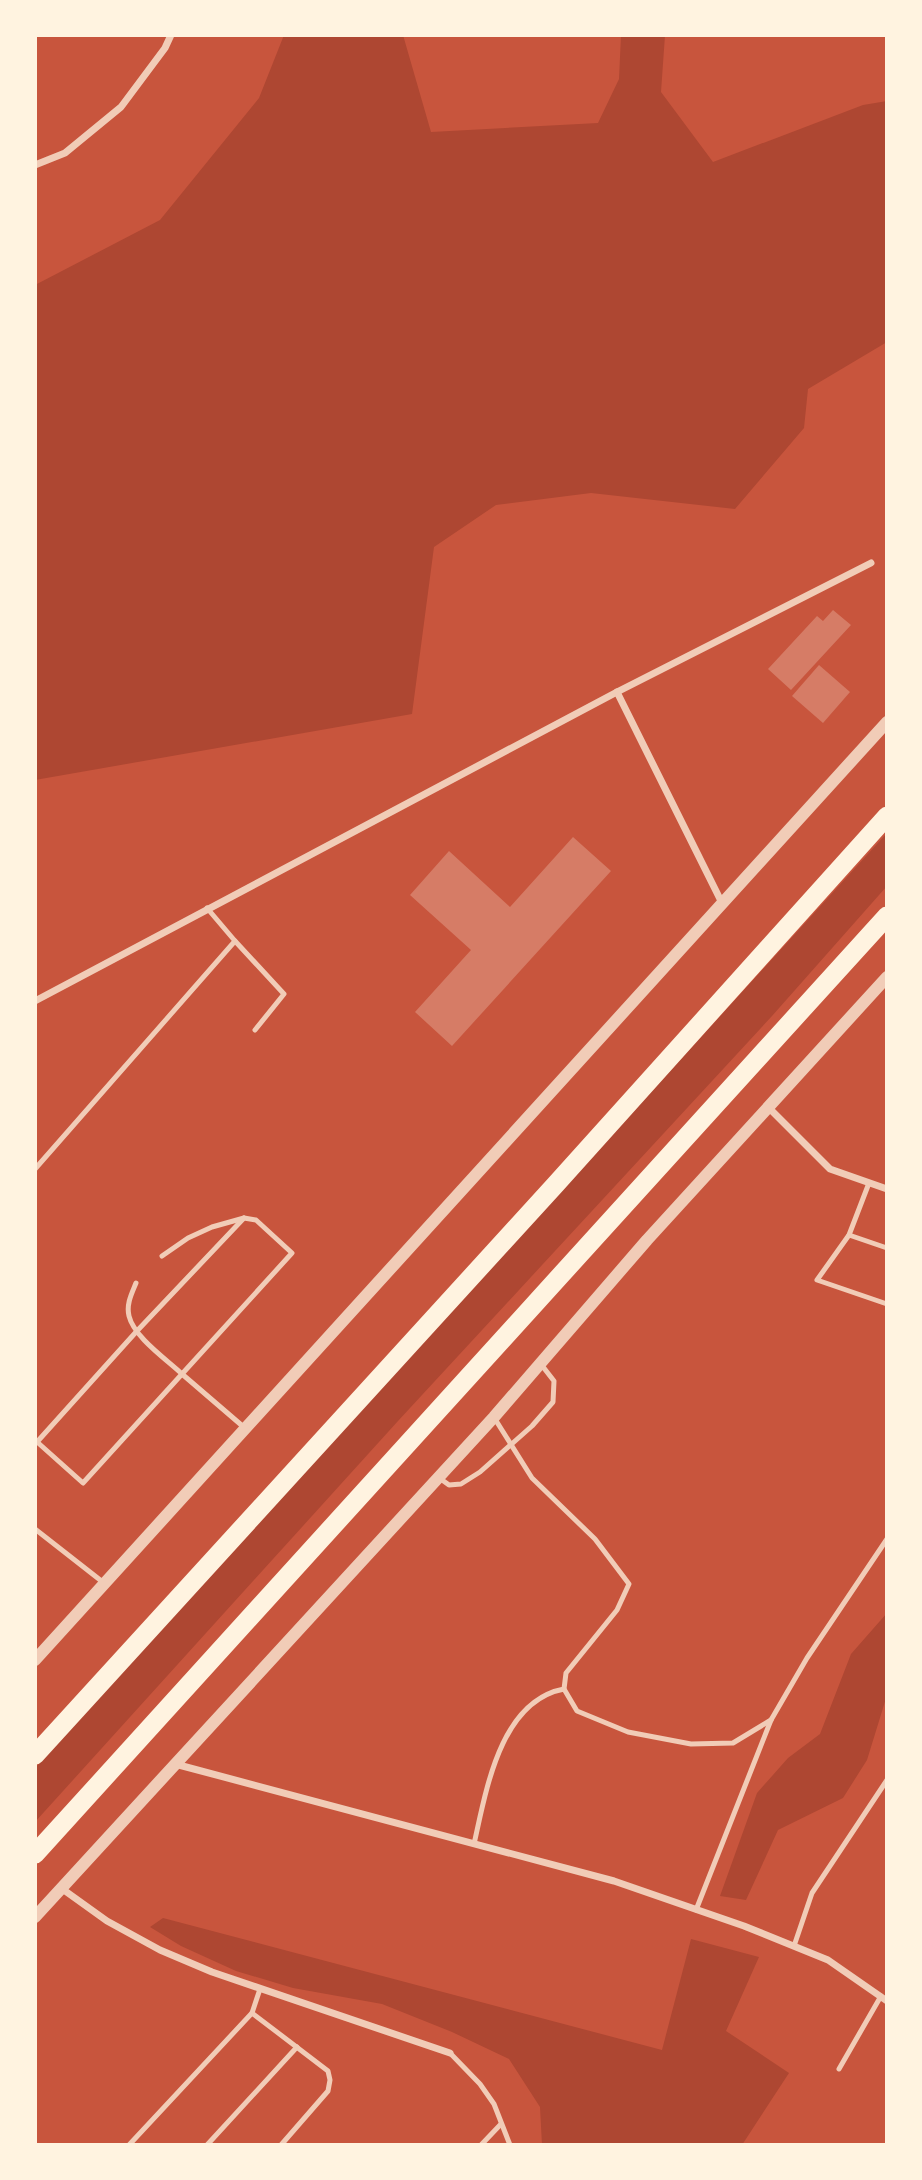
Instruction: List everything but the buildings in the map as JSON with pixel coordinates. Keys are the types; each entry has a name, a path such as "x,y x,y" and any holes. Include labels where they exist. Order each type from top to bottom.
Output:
{"highway":[{"path":"35,1755 556,1184 887,816"},
{"path":"35,1854 887,916"}],"street":[{"path":"35,164 65,153 121,107 165,48 170,35"},
{"path":"35,1001 617,692 871,563"},
{"path":"617,692 722,903"},
{"path":"35,1660 887,722"},
{"path":"35,1917 494,1417 647,1240 887,976"},
{"path":"769,1108 830,1169 887,1189"},
{"path":"174,1763 614,1881 828,1960 884,1998"},
{"path":"61,1888 107,1921 160,1950 212,1972 450,2053"}],"lane":[{"path":"207,908 284,994 256,1030"},
{"path":"35,1169 235,941"},
{"path":"870,1182 849,1236 817,1280 887,1304"},
{"path":"162,1256 188,1238 212,1227 244,1218 256,1220 292,1253 83,1483 36,1441 244,1218"},
{"path":"849,1236 887,1248"},
{"path":"136,1283 130,1298 128,1315 136,1332 246,1429"},
{"path":"438,1477 449,1485 461,1484 481,1472 553,1402 554,1381 540,1363"},
{"path":"494,1417 532,1478 595,1539 629,1584 617,1610 566,1673 564,1689 577,1711 628,1732 691,1744 733,1743 771,1720"},
{"path":"35,1529 105,1584"},
{"path":"696,1910 771,1720 807,1658 887,1539"},
{"path":"474,1844 490,1774 511,1727 524,1710 553,1691 564,1689"},
{"path":"794,1946 812,1893 887,1780"},
{"path":"129,2145 252,2013 260,1989"},
{"path":"839,2069 884,1998"},
{"path":"252,2013 328,2071 330,2080 328,2091 281,2145"},
{"path":"207,2145 297,2047"},
{"path":"450,2053 480,2084 494,2104 510,2145"},
{"path":"481,2145 501,2123"}],"shaded area":[{"path":"284,35 403,35 431,132 598,123 619,79 621,35 665,35 661,92 713,162 863,105 887,101 887,342 808,389 804,428 735,509 591,493 496,505 434,547 412,714 35,780 35,285 160,220 259,98"},
{"path":"887,833 887,886 772,1016 398,1421 35,1822 35,1768"},
{"path":"887,1613 887,1695 867,1760 843,1798 778,1830 746,1900 720,1896 757,1793 788,1758 820,1734 851,1654"},
{"path":"163,1918 662,2050 691,1939 759,1957 726,2031 789,2073 742,2145 542,2145 540,2107 509,2059 452,2032 382,2004 293,1988 236,1971 181,1946 150,1927"}]}
